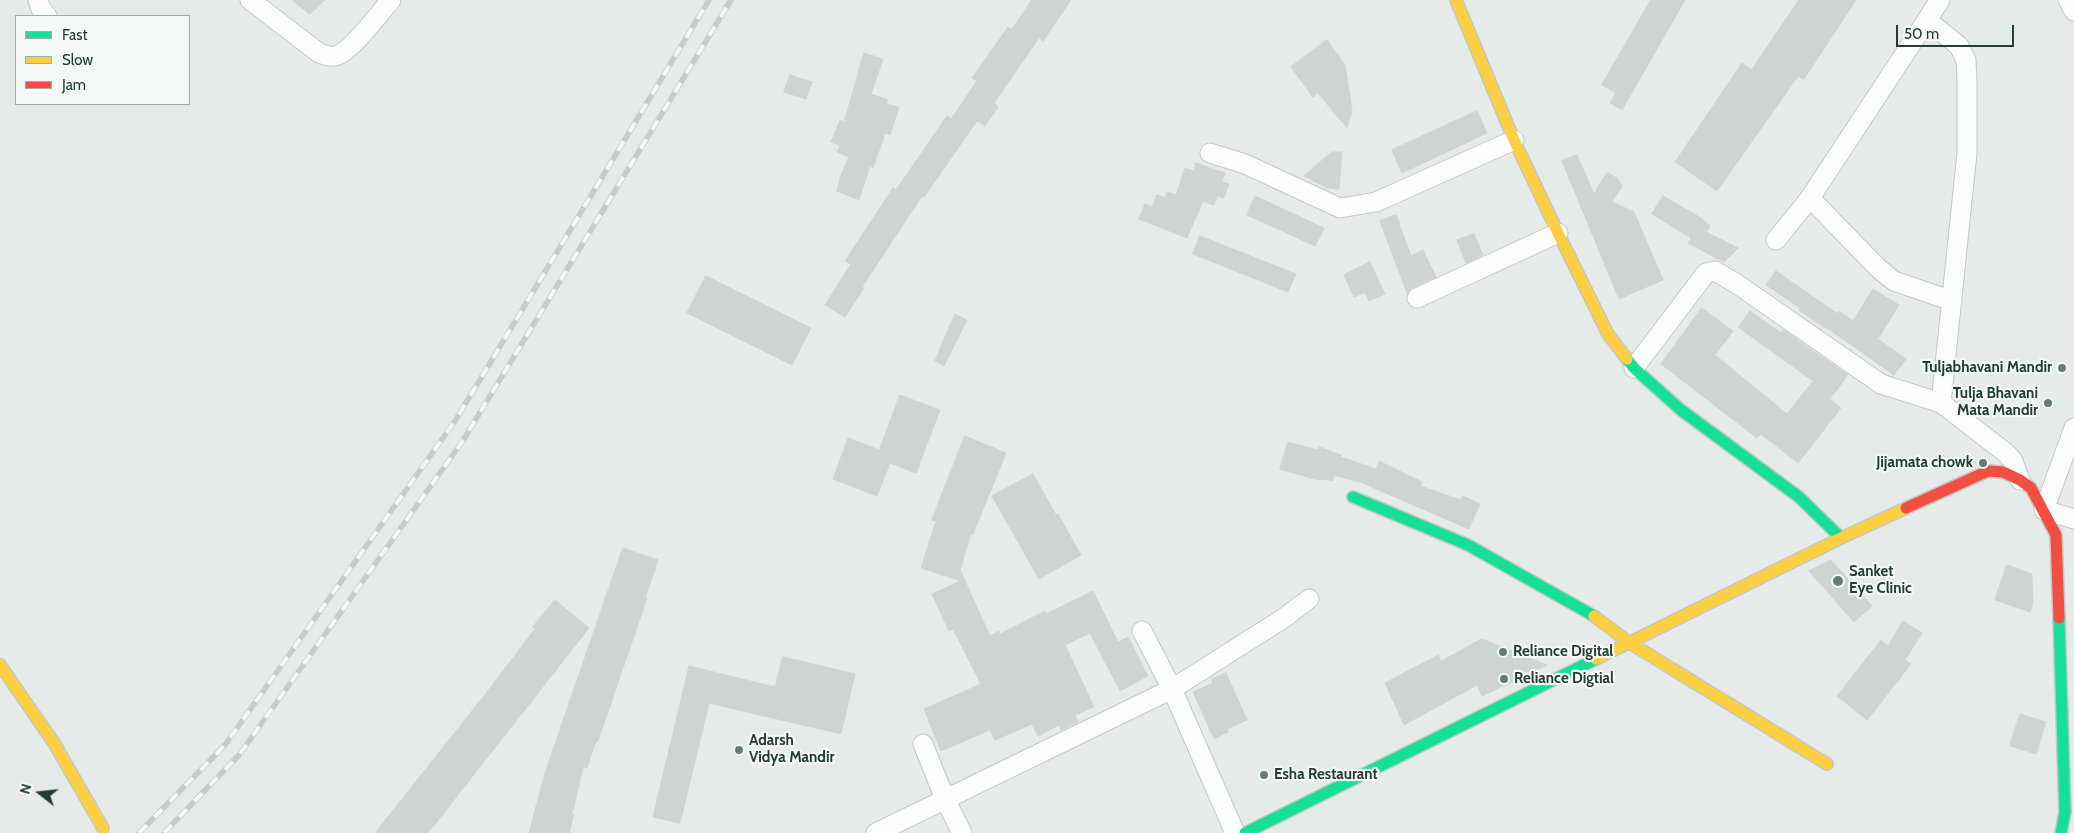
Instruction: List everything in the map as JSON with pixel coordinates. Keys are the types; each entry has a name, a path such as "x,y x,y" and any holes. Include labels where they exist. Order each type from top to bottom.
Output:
{"street":[{"path":"38,0 41,9 46,15"},
{"path":"250,0 319,53 338,56 350,47 391,0"},
{"path":"1456,0 1514,140 1608,334 1634,368 1681,410 1799,498 1841,538"},
{"path":"1776,240 1810,198 1940,0"},
{"path":"2068,0 2074,11"},
{"path":"1927,20 1959,46 1966,60 1967,153 1941,402"},
{"path":"1210,153 1245,164 1340,208 1376,202 1514,140"},
{"path":"1810,198 1894,282 1952,302"},
{"path":"1417,298 1558,233"},
{"path":"1634,368 1706,273 1714,272 1737,284 1881,384 1941,402 2006,453 2013,461 2020,480"},
{"path":"2044,510 2074,428"},
{"path":"1244,833 1841,538 1988,471 2003,472 2031,488 2056,535 2069,814 2061,833"},
{"path":"1353,497 1468,545 1587,611 1630,643 1827,764"},
{"path":"2044,510 2074,519"},
{"path":"876,833 1172,689 1284,618 1309,599"},
{"path":"1142,631 1172,689 1235,833"},
{"path":"0,665 54,743 98,830"},
{"path":"0,683 54,758 98,830"},
{"path":"923,744 945,799 962,833"}],"building":[{"path":"292,0 325,0 310,14"},
{"path":"1032,0 1071,0 1043,41 1039,38 994,103 998,107 985,126 977,121 924,197 922,196 862,287 864,288 845,317 825,305 851,264 845,261 893,188 896,190 947,116 951,119 977,81 972,78 1008,27 1012,29"},
{"path":"1651,0 1685,0 1622,110 1610,103 1616,93 1602,85"},
{"path":"1799,0 1856,0 1804,79 1798,76 1717,191 1675,162 1742,63 1751,70"},
{"path":"1327,40 1345,65 1352,111 1347,128 1318,93 1313,97 1291,67"},
{"path":"864,53 883,59 871,94 888,100 886,104 899,107 890,135 885,133 873,168 870,166 859,200 837,191 841,175 849,157 837,152 840,145 831,142 840,120 844,122"},
{"path":"790,75 812,82 806,99 784,92"},
{"path":"1477,111 1487,133 1402,173 1392,150"},
{"path":"1332,152 1342,152 1339,189 1328,188 1304,176"},
{"path":"1577,155 1594,194 1607,172 1618,179 1622,186 1612,202 1634,212 1663,280 1619,299 1562,161"},
{"path":"1196,163 1225,173 1222,182 1229,184 1224,198 1217,196 1214,205 1203,201 1187,238 1139,219 1145,204 1152,207 1157,195 1165,198 1167,192 1176,195 1185,168 1194,171"},
{"path":"1255,196 1324,228 1315,246 1247,215"},
{"path":"1663,196 1701,218 1710,226 1706,232 1738,248 1724,262 1688,243 1691,238 1652,214"},
{"path":"1396,215 1411,256 1423,250 1436,277 1412,288 1407,293 1380,221"},
{"path":"1474,234 1483,255 1466,263 1457,240"},
{"path":"1200,236 1296,274 1288,292 1193,254"},
{"path":"1370,262 1385,294 1369,301 1365,292 1354,297 1344,275"},
{"path":"1776,271 1838,314 1839,311 1853,321 1873,289 1899,305 1878,339 1906,359 1894,375 1766,285"},
{"path":"706,276 811,328 792,365 687,313"},
{"path":"1702,308 1733,331 1715,355 1787,414 1813,381 1738,327 1750,311 1781,333 1783,330 1848,375 1830,399 1841,408 1798,463 1761,434 1757,438 1661,364"},
{"path":"955,314 967,320 944,366 935,361"},
{"path":"900,395 940,410 916,473 890,463 877,496 833,479 848,438 879,450"},
{"path":"965,436 1006,453 973,534 971,534 960,570 990,636 999,631 1000,634 1045,611 1046,614 1093,591 1118,642 1128,637 1148,676 1120,691 1090,633 1065,645 1094,707 1075,715 1078,722 1061,730 1059,725 1038,736 1032,724 995,740 990,730 941,751 924,709 981,684 953,629 949,631 932,594 961,581 921,568 936,521 932,520"},
{"path":"1288,442 1318,450 1319,447 1376,469 1379,461 1422,482 1420,486 1461,500 1463,496 1480,504 1469,529 1358,481 1334,475 1332,481 1326,479 1318,480 1280,469"},
{"path":"1033,474 1081,555 1039,579 992,496"},
{"path":"623,548 658,560 645,598 647,598 598,741 596,741 587,768 583,767 569,833 529,833 545,773"},
{"path":"1831,560 1872,606 1854,622 1809,571"},
{"path":"2007,565 2032,574 2033,603 2030,612 1995,600"},
{"path":"555,600 589,628 428,833 375,833 487,692 535,629 533,627"},
{"path":"1903,621 1922,633 1905,660 1911,664 1867,720 1837,696 1881,640 1888,646"},
{"path":"1482,639 1547,665 1482,696 1477,685 1404,725 1385,683 1438,655 1441,661"},
{"path":"783,657 855,674 841,734 709,703 680,823 653,817 689,666 775,687"},
{"path":"1226,673 1247,720 1227,729 1228,732 1214,739 1193,692 1213,683 1212,679"},
{"path":"2020,714 2046,722 2036,754 2010,746"}],"railway":[{"path":"139,833 225,745 455,421 709,0"},
{"path":"164,833 239,755 462,442 731,0"}],"traffic: fast":[{"path":"1627,359 1634,368 1681,410 1799,497 1841,538"},
{"path":"1353,497 1468,545 1594,616"},
{"path":"2059,618 2065,812 2061,833"},
{"path":"1245,833 1596,659"}],"traffic: slow":[{"path":"1456,0 1514,140 1558,233 1608,334 1627,359"},
{"path":"1596,659 1906,508"},
{"path":"1594,616 1630,643 1827,764"},
{"path":"0,665 54,743 103,828"}],"traffic: jam":[{"path":"1906,508 1988,471 2003,472 2020,480 2031,488 2056,535 2059,618"}],"place":[{"name":"Tuljabhavani Mandir","path":"2062,368"},
{"name":"Tulja Bhavani Mata Mandir","path":"2048,403"},
{"name":"Jijamata chowk","path":"1983,463"},
{"name":"Sanket Eye Clinic","path":"1838,581"},
{"name":"Reliance Digital","path":"1503,652"},
{"name":"Reliance Digtial","path":"1504,679"},
{"name":"Adarsh Vidya Mandir","path":"739,750"},
{"name":"Esha Restaurant","path":"1264,775"}]}
